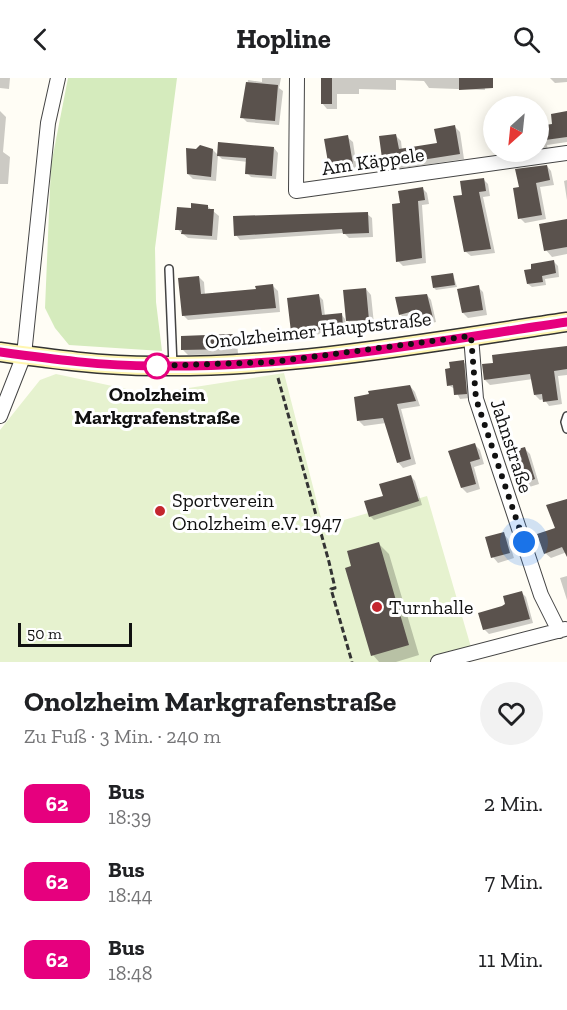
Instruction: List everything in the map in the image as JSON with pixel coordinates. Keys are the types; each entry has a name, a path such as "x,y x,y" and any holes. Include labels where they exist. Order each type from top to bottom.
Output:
{"main road":[{"name":"Onolzheimer Hauptstraße","path":"0,352 93,363 173,366 273,362 567,322"}],"street":[{"path":"0,416 24,355 48,123 58,78"},
{"name":"Am Käppele","path":"297,78 296,191 567,153"},
{"name":"Jahnstraße","path":"471,336 476,399 542,595 563,629"},
{"path":"438,662 563,629"}],"lane":[{"path":"169,269 168,290 173,366"},
{"path":"567,416 567,429"}],"path":[{"path":"273,362 329,562 335,588 331,589 352,662"}],"green space":[{"path":"68,78 177,78 155,248 156,302 162,351 69,345 55,328 45,308 51,165"},
{"name":"Sportverein Onolzheim e.V. 1947","path":"284,373 323,526 427,496 473,654 438,662 0,662 0,430 40,380 56,374 150,394"}],"building":[{"path":"321,78 332,78 332,104 321,104"},
{"path":"459,78 493,78 493,88 459,90"},
{"path":"246,82 278,85 275,121 240,118"},
{"path":"567,111 567,137 549,139 551,114"},
{"path":"455,125 460,154 383,166 379,136 396,134 399,149 437,143 434,129"},
{"path":"348,135 353,164 329,168 324,139"},
{"path":"218,142 274,147 272,176 245,174 246,158 217,156"},
{"path":"200,145 213,149 211,177 187,174 186,148 196,149"},
{"path":"547,165 550,180 536,183 542,215 518,219 513,188 519,187 515,169"},
{"path":"484,178 486,191 479,192 491,249 464,252 453,196 462,195 460,181"},
{"path":"423,187 425,200 418,201 422,258 396,262 392,204 400,203 398,191"},
{"path":"191,203 208,205 208,209 214,209 212,236 181,234 182,230 175,230 177,207 191,208"},
{"path":"368,212 369,233 343,234 342,229 234,236 233,216"},
{"path":"567,219 567,247 544,251 539,224"},
{"path":"554,260 556,273 542,276 543,282 527,284 524,270 531,269 531,264"},
{"path":"453,273 455,285 433,288 431,276"},
{"path":"199,276 201,294 256,289 255,286 273,284 276,308 182,316 178,278"},
{"path":"479,285 483,310 462,313 457,289"},
{"path":"366,288 369,320 346,321 343,290"},
{"path":"319,294 322,315 342,313 343,328 291,332 287,298"},
{"path":"427,294 433,318 412,323 410,312 399,315 395,297"},
{"path":"233,334 233,349 181,350 181,336"},
{"path":"567,346 567,369 554,371 558,400 543,402 542,394 534,395 530,374 484,380 482,364 493,363 492,355"},
{"path":"464,360 467,394 454,395 453,385 447,386 445,369 450,368 449,362"},
{"path":"410,385 416,401 397,404 411,459 397,463 383,418 357,421 354,397 369,394 368,391"},
{"path":"475,443 480,459 470,462 476,484 461,488 448,451"},
{"path":"525,447 535,479 517,485 507,452"},
{"path":"411,475 419,501 369,517 364,501 383,496 379,484"},
{"path":"567,499 567,557 562,547 544,554 537,534 555,528 546,505"},
{"path":"504,532 510,553 491,558 485,537"},
{"name":"Turnhalle","path":"379,542 409,645 371,656 345,568 351,566 347,551"},
{"path":"522,591 530,619 483,630 478,613 502,606 505,604 503,596"}],"bus line":[{"name":"62","path":"0,352 93,363 155,366 273,362 567,322"}],"place":[{"name":"Onolzheim Markgrafenstraße","path":"157,366"},
{"name":"Sportverein Onolzheim e.V. 1947","path":"160,511"},
{"name":"Turnhalle","path":"377,607"}],"route":[{"path":"157,366 155,366 273,362 471,336 476,399 524,542"}]}
